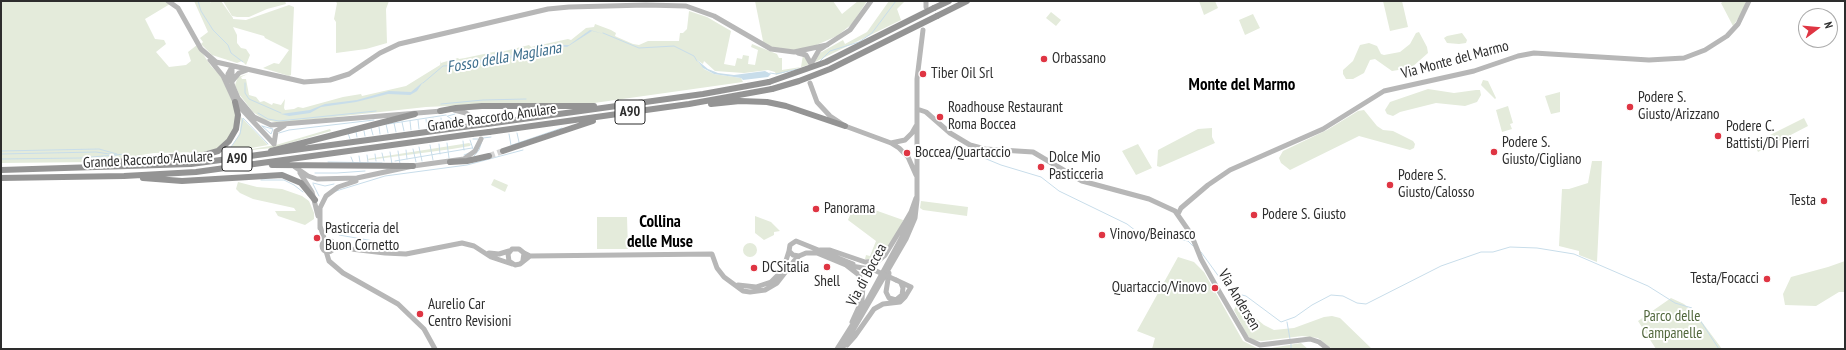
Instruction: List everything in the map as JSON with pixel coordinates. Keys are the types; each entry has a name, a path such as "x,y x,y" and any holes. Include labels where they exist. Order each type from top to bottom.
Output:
{"highway":[{"name":"Grande Raccordo Anulare","path":"1,170 170,166 254,156 703,94 769,82 826,62 949,1"},
{"name":"Grande Raccordo Anulare","path":"1,178 124,176 189,172 244,166 689,104 772,89 825,71 967,1"},
{"path":"689,104 715,104 750,100 764,101 786,106 845,126"},
{"path":"79,168 139,159 204,155 218,151 230,141 236,129 238,115 234,102"},
{"path":"440,111 482,106 610,107"},
{"path":"254,156 282,147 415,114"},
{"path":"503,151 572,126 616,114"},
{"path":"450,162 489,156"},
{"path":"244,166 413,166"},
{"path":"124,176 182,181 282,175 301,183 315,200"}],"street":[{"path":"168,1 175,4 198,44 230,84 238,98 254,117 268,124 288,125 440,111 463,111 476,120"},
{"path":"208,56 219,64 304,82 330,80 354,71 380,53 399,44 548,9 590,5 646,5 690,7 714,16 768,48 806,55 811,64 817,53 850,30 871,1"},
{"path":"926,1 926,7"},
{"name":"Via Monte del Marmo","path":"1178,214 1186,203 1230,170 1323,129 1384,91 1474,71 1518,56 1534,53 1649,60 1684,58 1705,50 1727,36 1738,24 1749,1"},
{"name":"Via di Boccea","path":"843,348 868,308 913,225 916,211 917,193 918,65 923,30"},
{"path":"794,52 827,45"},
{"path":"232,66 228,74 234,102 274,144 276,131 281,127 288,125"},
{"path":"230,84 237,74 249,70"},
{"name":"Via di Boccea","path":"810,83 821,107 832,118 845,126 891,143 908,157 917,178"},
{"path":"917,109 926,112 950,133 970,145 985,149 1033,152 1082,181 1149,199 1178,214"},
{"path":"891,143 905,140 917,125"},
{"path":"326,241 320,228 315,200 308,184 296,167 310,177 322,180 353,179 413,166 450,162 470,156 477,148 481,139"},
{"path":"320,228 320,208 329,193 341,186 373,175"},
{"path":"820,250 829,250 867,262 880,260 885,255 911,212 917,193"},
{"name":"Via di Boccea","path":"837,349 866,303 916,211"},
{"name":"Via Andersen","path":"1178,214 1191,234 1203,262 1247,339 1260,345 1292,340 1313,340 1328,349"},
{"path":"326,241 331,241 334,247"},
{"path":"326,241 322,245 326,251 329,262 343,273 398,304 424,329 435,349"},
{"path":"733,284 754,288 771,282 784,269 790,251 790,245 793,242 798,241 855,266"},
{"path":"334,247 406,254 462,243 474,246 491,257 512,264 518,264 530,256"},
{"path":"484,252 497,255 516,248 530,256 712,254 713,260 720,272 733,284 746,292 767,289 780,280 801,255 804,250 803,244"},
{"path":"326,251 332,251 334,247"},
{"path":"510,251 508,258 512,264"},
{"path":"790,251 793,255 817,253 846,264 874,270 910,287 901,301 883,304 874,309 855,336 843,348"},
{"path":"523,260 524,253"},
{"path":"846,264 859,275 864,289 862,300 848,332"},
{"path":"890,266 886,292 891,299 897,299 902,295 903,288 898,281"}],"green space":[{"path":"1,1 163,1 170,4 145,19 155,39 164,40 166,44 156,52 169,67 186,65 191,61 188,52 197,45 211,66 220,75 233,102 237,119 230,138 216,149 203,152 154,153 97,162 1,163"},
{"path":"194,1 210,1 211,3 211,1 221,1 233,19 246,20 289,5 294,7 291,75 289,76 263,68 274,63 279,64 289,50 265,38 264,36 233,27 237,35 237,43 241,48 246,49 250,55 246,65 242,61 237,63 212,55 201,44 203,42 200,38 208,32"},
{"path":"223,1 285,1 286,4 267,9 249,17 237,17 232,16"},
{"path":"335,1 389,1 386,9 387,43 366,49 336,53 336,22 334,19 337,3"},
{"path":"755,1 833,1 842,14 858,1 867,1 852,24 837,36 805,50 790,52 764,46"},
{"path":"889,1 905,1 897,9 901,20 815,62 820,53 843,40 845,44 867,32"},
{"path":"1199,1 1215,1 1218,8 1204,15"},
{"path":"1383,1 1402,1 1408,27 1390,31"},
{"path":"1724,1 1746,1 1743,11 1733,26 1721,3"},
{"path":"689,11 707,17 731,31 724,64 735,66 737,58 742,59 743,55 749,56 748,64 755,65 758,50 751,47 752,44 777,54 779,58 782,58 782,70 801,67 803,55 807,59 808,65 776,75 775,72 768,70 744,73 715,71 704,61 703,64 697,60 704,69 714,74 741,78 743,82 587,104 426,107 280,123 265,120 253,112 239,94 235,85 238,77 248,74 241,77 242,79 246,79 249,95 256,97 260,102 264,101 272,105 273,103 281,105 285,99 285,110 298,107 303,108 343,97 361,94 362,96 406,86 440,65 441,60 441,63 458,58 465,58 498,51 501,52 529,45 531,47 568,39 571,40 586,28 594,27 595,24 611,30 616,33 615,36 633,44 639,45 648,41 679,41 680,33 683,33 687,29"},
{"path":"1051,12 1061,20 1056,26 1046,18"},
{"path":"1253,14 1260,28 1245,35 1239,20"},
{"path":"1419,32 1427,47 1428,53 1411,68 1392,71 1375,59 1370,60 1364,73 1353,79 1346,79 1343,74 1343,70 1353,61 1360,45 1369,43 1377,46 1381,54 1384,55 1400,52 1410,44 1416,33"},
{"path":"1462,33 1467,40 1466,43 1447,43 1444,38 1447,36"},
{"path":"1483,80 1488,81 1496,98 1495,99 1481,85"},
{"path":"1428,89 1454,93 1480,90 1481,95 1477,102 1465,106 1436,103 1400,112 1393,116 1387,114 1385,110 1390,102"},
{"path":"1560,92 1560,112 1551,114 1545,96"},
{"path":"1508,106 1513,123 1510,124 1512,129 1502,132 1496,110"},
{"path":"1364,110 1377,126 1383,130 1393,131 1413,141 1415,144 1414,148 1410,150 1359,136 1290,170 1281,163 1279,158 1283,151 1327,130 1358,111"},
{"path":"241,117 268,145 251,148 252,149 276,145 330,129 331,131 272,148 221,153 232,146 237,138 240,132"},
{"path":"1804,118 1808,126 1758,152 1754,143"},
{"path":"1212,128 1212,137 1215,143 1160,167 1157,166 1158,150 1198,129"},
{"path":"469,143 471,144 470,146 452,149 369,160 367,159"},
{"path":"1138,144 1152,168 1136,175 1122,151"},
{"path":"1592,161 1602,161 1597,262 1579,255 1579,251 1559,246 1562,189 1569,189 1588,183"},
{"path":"494,179 508,185 505,192 491,185"},
{"path":"238,182 257,187 282,189 302,196 309,201 314,213 314,219 305,225 278,216 275,211 296,211 294,208 253,199 240,193 236,189"},
{"path":"921,201 968,207 967,216 923,210 920,208"},
{"path":"855,203 903,220 885,253 876,260 865,259 866,255 870,256 876,241 848,220"},
{"path":"755,216 771,222 780,231 774,232 774,235 764,240 755,233"},
{"path":"597,217 627,217 628,249 597,249"},
{"path":"750,243 755,245 757,250 755,255 750,257 745,255 743,250 745,245"},
{"path":"1178,257 1194,262 1204,272 1243,341 1259,349 1152,349 1155,338 1137,331"},
{"path":"1845,261 1845,292 1839,292 1816,306 1785,305 1783,294 1791,277"},
{"name":"Parco delle Campanelle","path":"1671,298 1684,304 1699,318 1722,349 1656,349 1638,321"},
{"path":"1240,305 1264,325 1274,330 1294,328 1324,317 1332,316 1340,318 1372,349 1332,349 1318,338 1302,336 1262,341 1252,340 1247,335 1234,310 1236,306"},
{"path":"1301,343 1308,349 1266,349 1271,348"}],"water":[{"path":"590,30 604,34 592,31 567,47 556,46 541,49 524,56 461,66 461,63 525,53 552,45 569,45"},
{"path":"697,60 708,69 718,73 734,75 765,71 771,74 768,77 743,80 741,78 714,74 703,68"},
{"path":"423,82 417,91 410,95 388,94 356,102 321,107 310,113 289,116 281,114 310,110 325,104 357,100 389,91 411,92"}],"waterway":[{"name":"Fosso della Magliana","path":"198,1 201,11 213,30 228,45 231,53 243,62"},
{"name":"Fosso della Magliana","path":"820,61 830,51 859,42 872,33 896,1"},
{"name":"Fosso della Magliana","path":"603,33 639,48 674,46 694,56 697,61"},
{"name":"Fosso della Magliana","path":"423,83 443,66 461,65"},
{"name":"Fosso della Magliana","path":"770,73 776,74 798,69"},
{"name":"Fosso della Magliana","path":"245,83 245,93 249,99 281,113"},
{"path":"441,104 483,100 526,99"},
{"path":"258,113 268,119 279,121 376,111"},
{"path":"448,116 455,114"},
{"path":"388,124 446,115"},
{"path":"447,116 453,120"},
{"path":"231,147 240,134 243,118 268,144"},
{"path":"433,118 434,127"},
{"path":"441,118 442,126"},
{"path":"426,119 427,128"},
{"path":"279,133 289,130 374,120"},
{"path":"418,120 419,129"},
{"path":"410,121 411,130"},
{"path":"402,122 404,131"},
{"path":"394,123 396,132"},
{"path":"386,124 388,133"},
{"path":"262,126 273,129 271,134 262,126"},
{"path":"379,127 380,134"},
{"path":"371,128 373,135"},
{"path":"512,145 562,128"},
{"path":"364,131 365,136"},
{"path":"356,132 357,137"},
{"path":"348,133 350,139"},
{"path":"517,133 519,142"},
{"path":"509,134 511,145"},
{"path":"474,156 479,150 483,138 491,137"},
{"path":"473,139 478,139"},
{"path":"470,140 473,149"},
{"path":"463,141 464,150"},
{"path":"447,143 449,158"},
{"path":"439,144 440,154"},
{"path":"430,145 433,160"},
{"path":"419,147 422,161"},
{"path":"919,147 950,156 965,157 971,155 984,158 1001,165 1041,177 1059,191 1127,224 1136,231 1188,241 1193,246"},
{"path":"395,161 472,148"},
{"path":"1,151 99,149 117,154"},
{"path":"413,149 416,162"},
{"path":"406,150 407,159"},
{"path":"336,191 385,176 467,165 523,150"},
{"path":"398,151 400,164"},
{"path":"1,154 96,152 116,155"},
{"path":"390,152 392,164"},
{"path":"382,153 384,161"},
{"path":"464,155 469,153"},
{"path":"1,159 80,158 126,154 127,156"},
{"path":"375,154 376,161"},
{"path":"367,155 368,162"},
{"path":"359,156 360,162"},
{"path":"351,157 353,162"},
{"path":"328,162 382,163"},
{"path":"315,173 365,171"},
{"path":"261,180 284,180 303,192"},
{"path":"313,183 325,186 334,184"},
{"path":"313,184 319,196"},
{"path":"329,227 338,232 339,235 397,245"},
{"path":"1201,252 1230,292 1246,296 1281,322 1295,317 1312,305 1331,295 1343,296 1357,303 1366,304 1441,266 1481,252 1493,252 1510,247 1537,248 1574,254 1648,286 1675,303 1692,308 1719,349"},
{"path":"1287,322 1290,339"},
{"path":"1291,344 1291,349"}],"tunnel":[{"path":"489,156 503,151"}],"place":[{"name":"Orbassano","path":"1044,59"},
{"name":"Tiber Oil Srl","path":"923,74"},
{"name":"Podere S. Giusto/Arizzano","path":"1630,107"},
{"name":"Roadhouse Restaurant Roma Boccea","path":"940,117"},
{"name":"Podere C. Battisti/Di Pierri","path":"1718,136"},
{"name":"Podere S. Giusto/Cigliano","path":"1494,152"},
{"name":"Boccea/Quartaccio","path":"907,153"},
{"name":"Dolce Mio Pasticceria","path":"1041,167"},
{"name":"Podere S. Giusto/Calosso","path":"1390,185"},
{"name":"Testa","path":"1824,201"},
{"name":"Panorama","path":"816,209"},
{"name":"Podere S. Giusto","path":"1254,215"},
{"name":"Vinovo/Beinasco","path":"1102,235"},
{"name":"Pasticceria del Buon Cornetto","path":"317,238"},
{"name":"Shell","path":"827,267"},
{"name":"DCSitalia","path":"754,268"},
{"name":"Testa/Focacci","path":"1767,279"},
{"name":"Quartaccio/Vinovo","path":"1215,288"},
{"name":"Aurelio Car Centro Revisioni","path":"420,314"}],"district":[{"name":"Monte del Marmo","path":"1242,85"},
{"name":"Collina delle Muse","path":"660,232"}]}
